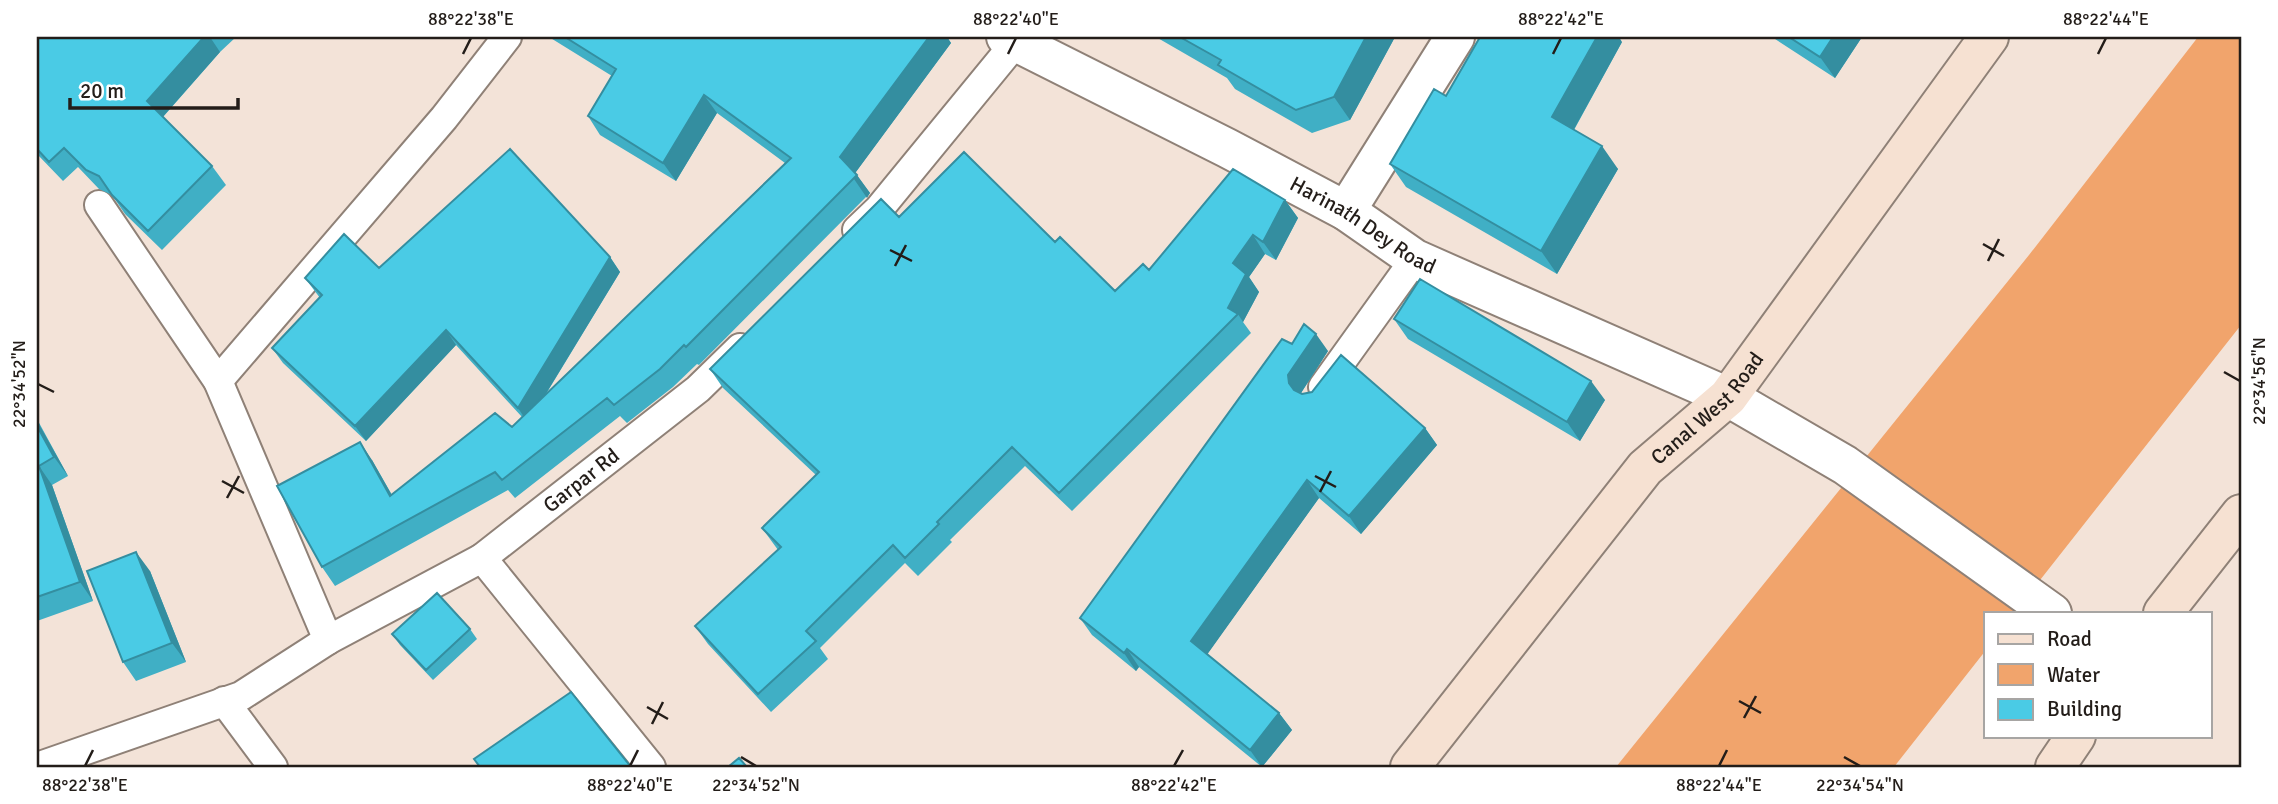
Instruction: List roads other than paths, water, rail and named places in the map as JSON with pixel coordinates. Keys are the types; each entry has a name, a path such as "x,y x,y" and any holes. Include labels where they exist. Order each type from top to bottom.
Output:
{"main road":[{"name":"Canal West Road","path":"1409,767 1645,468 1728,397 1989,37"},
{"path":"2164,612 2241,514"},
{"path":"2055,767 2075,738"}],"street":[{"path":"1346,211 1455,37"},
{"name":"Harinath Dey Road","path":"1011,39 1346,211 1415,259 1728,397 1844,466 2051,612"}],"lane":[{"path":"218,381 444,118 507,37"},
{"path":"841,247 879,209 1011,39"},
{"path":"99,205 218,381 328,640"},
{"path":"1317,395 1415,259"},
{"name":"Garpar Rd","path":"37,767 241,696 328,640 482,558 698,389 755,332"},
{"path":"482,558 651,767"},
{"path":"224,701 273,767"}],"water":[{"path":"2198,37 2241,37 2241,325 2015,612 1984,612 1984,653 1894,767 1616,767 2029,255"}]}
